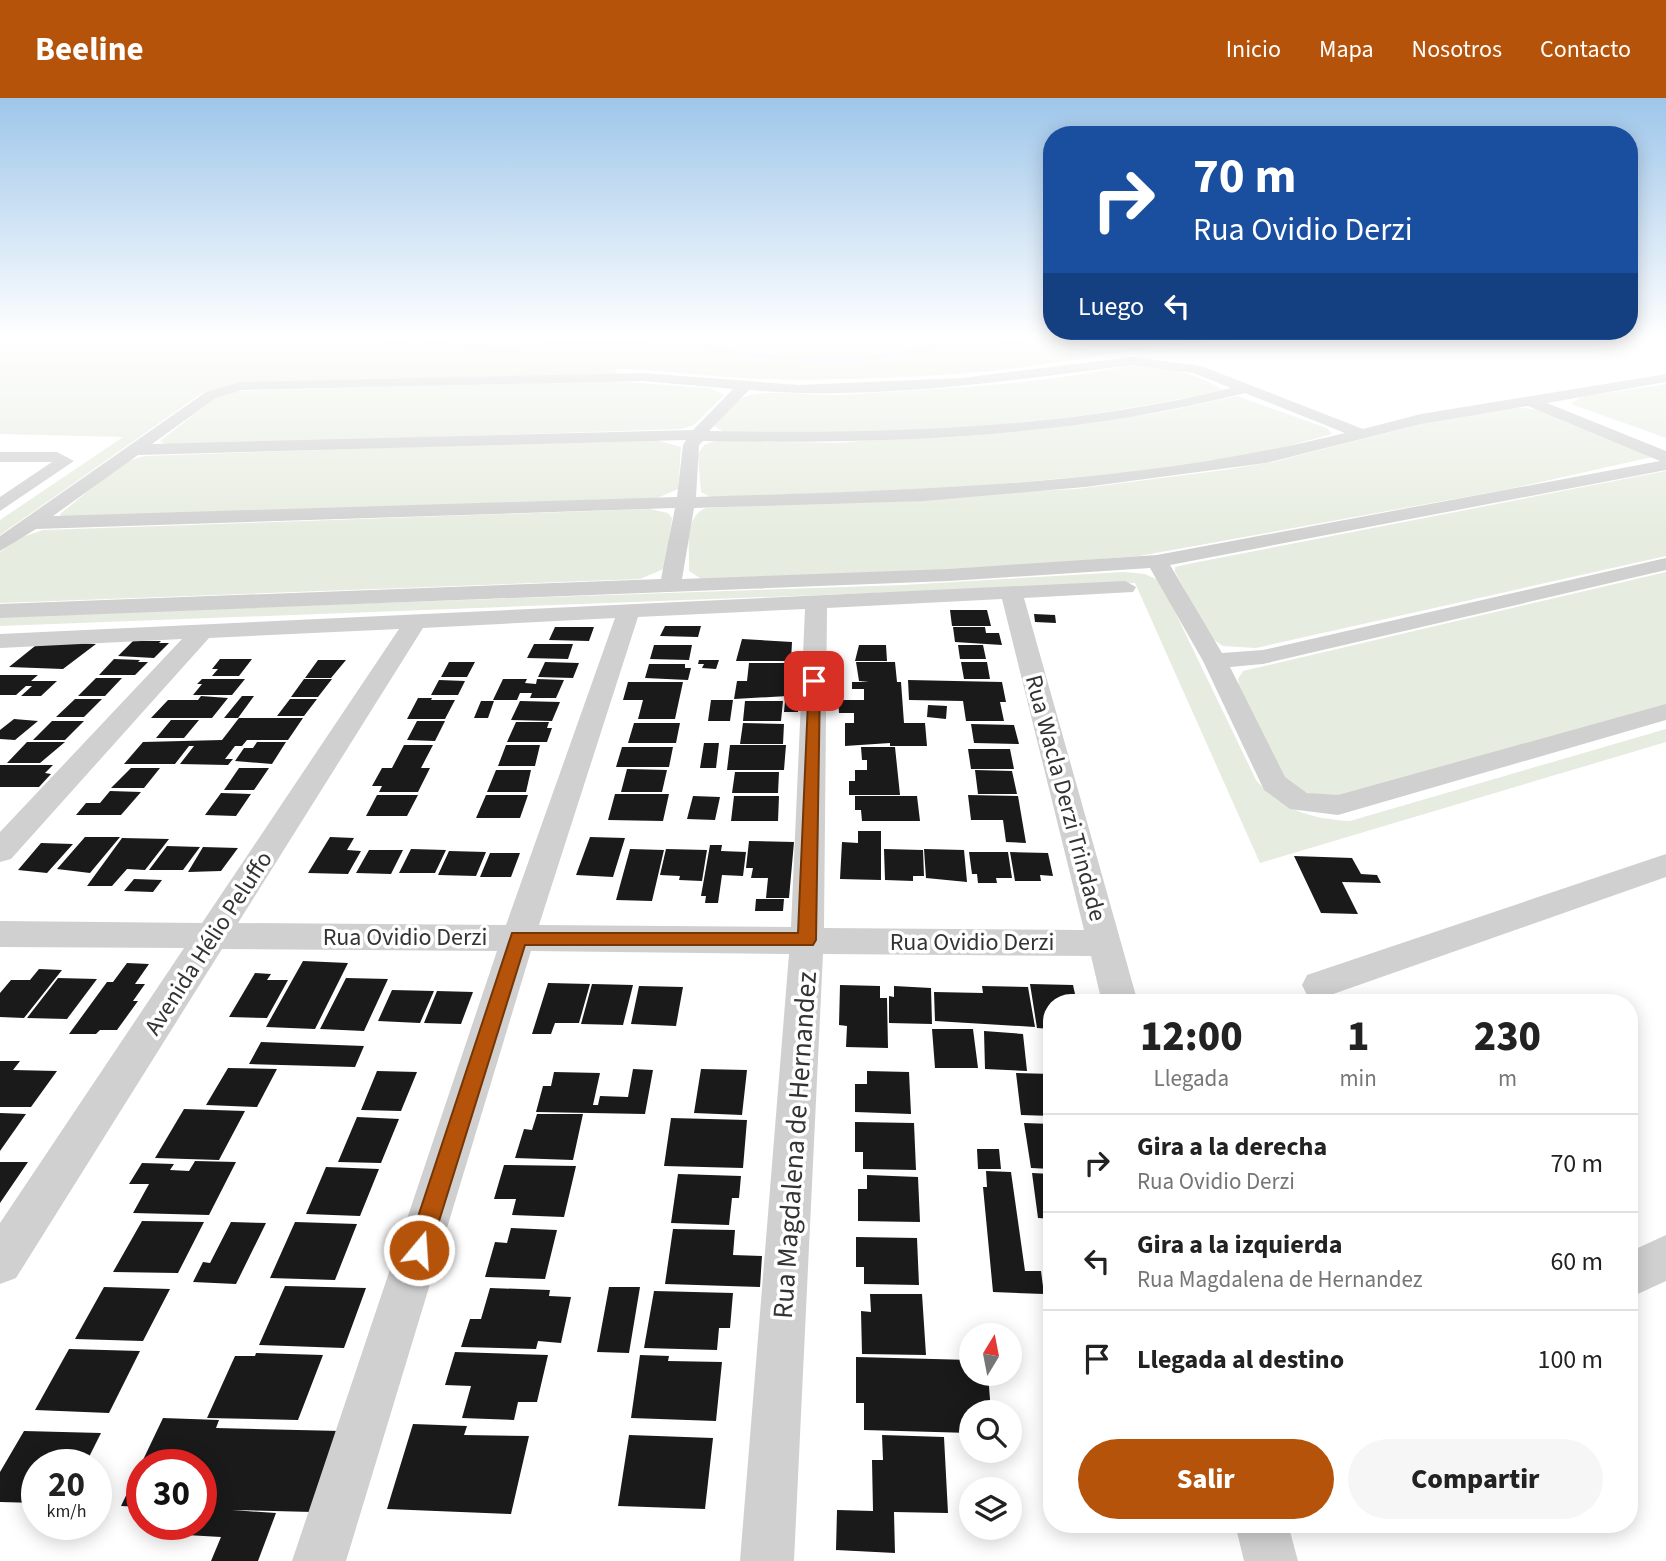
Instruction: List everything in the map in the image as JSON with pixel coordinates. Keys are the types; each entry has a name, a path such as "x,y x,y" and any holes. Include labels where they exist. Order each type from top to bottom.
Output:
{"street":[{"path":"0,545 198,404"},
{"path":"671,583 691,445 696,435 727,404"},
{"path":"135,450 696,435 836,438 1037,425 1183,404"},
{"path":"1281,404 1360,433"},
{"path":"31,523 924,495 1085,482 1266,458 1421,419 1518,404"},
{"path":"1546,404 1666,457"},
{"path":"1549,404 1666,442"},
{"path":"0,457 57,457 65,461 0,505"},
{"path":"0,611 671,583 949,575 1157,561 1666,465"},
{"path":"1157,561 1214,661 1274,783 1300,802 1338,805 1666,712"},
{"path":"1214,661 1263,657 1666,565"},
{"path":"0,641 1125,587"},
{"name":"Rua Wacla Derzi Trindade","path":"1012,594 1117,994"},
{"name":"Rua Magdalena de Hernandez","path":"767,1561 807,940 816,603"},
{"path":"320,1561 518,938 628,612"},
{"name":"Avenida Hélio Peluffo","path":"0,1262 214,936 415,622"},
{"path":"0,851 202,632"},
{"path":"1318,985 1666,865"},
{"name":"Rua Ovidio Derzi","path":"0,934 1103,943"},
{"path":"1638,1271 1666,1257"},
{"path":"1263,1533 1270,1561"}],"shaded area":[{"path":"0,404 186,404 0,535 0,520 123,437 0,434"},
{"path":"208,404 715,404 694,425 681,429 180,445 166,445 160,441"},
{"path":"734,404 1149,404 1100,413 975,427 787,434 724,432 714,426"},
{"path":"1199,404 1260,404 1327,428 1332,434 1263,453 1123,473 943,489 710,497 701,492 698,454 704,445 715,441 836,443 1048,427 1159,413"},
{"path":"1572,404 1666,404 1666,438"},
{"path":"1514,407 1539,410 1652,457 1509,489 1139,556 971,569 703,580 689,571 691,526 699,512 706,508 1076,489 1273,462 1429,422"},
{"path":"652,439 681,447 678,489 655,499 62,517 60,514 124,462 145,456"},
{"path":"1666,471 1666,556 1256,648 1223,646 1211,638 1175,572 1175,567 1193,563"},
{"path":"650,509 668,513 672,518 666,568 640,579 0,603 0,552 19,538 43,530"},
{"path":"1124,572 1145,574 1160,581 1256,780 1276,799 1310,815 1350,821 1666,729 1666,742 1260,863 1135,583 0,626 0,616 903,585"},
{"path":"1666,572 1666,707 1352,796 1314,794 1289,784 1282,777 1240,690 1238,679 1243,671"}],"building":[{"path":"950,610 987,610 991,626 952,626"},
{"path":"1034,614 1055,615 1056,623 1035,622"},
{"path":"665,626 701,626 698,637 660,636"},
{"path":"555,627 594,627 589,641 549,640"},
{"path":"953,627 985,627 986,633 999,633 1002,645 955,642"},
{"path":"742,639 792,642 791,661 736,661"},
{"path":"133,641 169,643 154,658 118,656"},
{"path":"40,642 96,644 63,669 9,667"},
{"path":"534,644 573,644 568,659 527,658"},
{"path":"654,645 692,645 689,660 650,659"},
{"path":"859,645 886,645 887,661 855,661"},
{"path":"958,645 983,645 986,659 960,659"},
{"path":"114,659 148,662 135,675 99,675"},
{"path":"220,659 252,659 239,676 212,676 218,669 212,669"},
{"path":"318,660 346,660 331,678 305,678"},
{"path":"699,660 719,660 716,669 702,668 704,664 698,664"},
{"path":"449,662 475,662 467,677 441,677"},
{"path":"545,662 579,663 573,678 538,677"},
{"path":"856,662 895,662 897,682 901,682 904,723 925,723 927,746 890,746 890,743 845,746 845,723 854,723 854,713 839,713 838,700 864,700 864,689 852,689 852,682 869,682 859,681"},
{"path":"961,662 987,662 990,679 964,679"},
{"path":"749,663 786,663 786,671 791,671 788,696 734,699 737,681 747,681"},
{"path":"649,664 685,664 685,668 691,668 688,680 645,678"},
{"path":"0,675 38,675 31,681 57,681 41,696 21,696 32,686 26,686 16,695 0,695"},
{"path":"96,678 122,678 105,696 78,696"},
{"path":"202,679 245,679 232,695 193,695 202,684 197,684"},
{"path":"304,679 332,679 318,697 291,697"},
{"path":"503,679 527,679 525,683 536,684 537,679 564,680 556,698 530,698 532,693 520,693 517,700 493,700"},
{"path":"439,680 465,681 458,695 431,695"},
{"path":"908,680 1002,682 1006,702 1000,702 1004,721 966,721 963,701 909,700"},
{"path":"628,682 683,682 675,719 638,719 643,700 623,700"},
{"path":"201,696 228,698 212,718 151,718 168,700 198,700"},
{"path":"242,696 254,696 238,718 224,718"},
{"path":"418,698 455,700 445,719 407,719"},
{"path":"75,699 102,699 84,717 56,717"},
{"path":"290,699 317,699 304,716 277,716"},
{"path":"711,700 733,700 730,721 708,721"},
{"path":"481,701 494,701 488,718 474,718"},
{"path":"520,701 560,702 552,721 511,720"},
{"path":"745,701 783,701 781,721 743,721"},
{"path":"785,701 798,701 798,712 784,712"},
{"path":"928,705 947,706 946,719 927,717"},
{"path":"239,718 303,718 288,740 247,740 242,746 235,746 225,759 233,759 228,765 180,764 194,746 189,746 175,764 124,764 143,742 222,740"},
{"path":"14,719 38,721 15,740 0,739 0,730"},
{"path":"171,720 199,720 184,738 156,738"},
{"path":"52,721 84,721 65,740 33,740"},
{"path":"417,721 445,721 435,741 407,740"},
{"path":"516,722 549,722 547,728 552,728 547,742 507,742"},
{"path":"634,723 680,723 676,743 628,743"},
{"path":"743,723 784,724 783,744 740,744"},
{"path":"971,724 1014,725 1019,744 974,743"},
{"path":"27,742 65,742 40,763 7,763"},
{"path":"257,742 286,742 272,764 235,761 244,748 253,748"},
{"path":"704,743 719,743 716,768 700,768"},
{"path":"404,745 433,745 421,768 430,768 418,792 379,792 382,786 372,786 382,768 392,768"},
{"path":"506,745 540,745 535,766 498,766"},
{"path":"730,745 786,745 784,770 727,770"},
{"path":"622,747 673,747 669,767 616,767"},
{"path":"861,747 895,747 900,795 849,795 849,781 855,781 855,770 867,770 867,760 862,760"},
{"path":"968,749 1010,749 1014,769 971,769"},
{"path":"0,765 53,765 45,773 51,774 39,787 0,787"},
{"path":"131,768 160,768 144,788 111,788"},
{"path":"239,768 269,768 254,790 224,790"},
{"path":"627,769 667,770 662,792 621,792"},
{"path":"496,770 531,770 526,792 487,792"},
{"path":"975,770 1012,771 1017,794 978,794"},
{"path":"735,772 779,772 778,793 732,793"},
{"path":"110,791 141,792 121,815 76,815 86,803 100,803"},
{"path":"221,793 251,794 236,816 205,815"},
{"path":"615,794 669,794 663,821 608,820"},
{"path":"377,795 418,795 407,816 366,816"},
{"path":"486,795 528,795 520,818 476,818"},
{"path":"968,795 1018,796 1026,843 1006,842 1003,820 971,820"},
{"path":"693,796 720,797 715,820 687,819"},
{"path":"734,796 779,796 778,821 731,821"},
{"path":"855,796 917,796 920,821 862,821 861,810 855,810"},
{"path":"858,831 881,831 881,880 840,879 842,842 858,843"},
{"path":"85,837 120,837 90,873 57,869"},
{"path":"330,837 354,838 347,850 361,851 348,874 308,873"},
{"path":"590,837 625,838 613,877 576,875"},
{"path":"122,838 169,839 145,870 127,869 112,886 87,886"},
{"path":"749,841 794,842 789,898 766,898 768,878 751,878 753,868 746,868"},
{"path":"41,843 73,844 47,873 18,870"},
{"path":"710,845 722,845 721,851 746,852 743,876 722,875 718,903 705,903 706,896 701,896"},
{"path":"167,846 200,847 183,870 149,870"},
{"path":"203,847 238,848 221,871 188,872"},
{"path":"411,849 446,850 435,873 399,873"},
{"path":"630,849 664,850 652,901 616,900"},
{"path":"666,849 707,850 702,881 679,880 680,876 660,875"},
{"path":"884,849 923,850 924,876 913,876 913,881 885,880"},
{"path":"924,849 964,850 967,882 926,878"},
{"path":"369,850 403,850 391,874 356,873"},
{"path":"449,851 486,852 476,876 438,875"},
{"path":"969,852 1008,852 1012,878 996,878 997,883 978,883 977,874 972,874"},
{"path":"1010,852 1048,853 1053,876 1040,875 1041,881 1015,881"},
{"path":"490,853 520,853 511,877 480,877"},
{"path":"1294,856 1352,858 1361,874 1377,875 1381,883 1342,882 1358,914 1321,913"},
{"path":"134,879 162,880 153,892 124,891"},
{"path":"756,899 784,899 783,911 755,911"},
{"path":"303,961 348,963 315,1029 266,1027"},
{"path":"127,963 149,964 135,984 145,984 133,1001 138,1001 117,1030 100,1030 96,1034 69,1034 107,982 113,982"},
{"path":"39,969 62,970 24,1018 0,1017 0,993 11,980 30,980"},
{"path":"255,973 271,974 267,980 288,980 267,1018 229,1017"},
{"path":"58,978 97,979 67,1019 27,1018"},
{"path":"346,978 388,979 364,1031 320,1029"},
{"path":"548,983 590,984 579,1023 555,1023 551,1034 532,1034"},
{"path":"592,984 633,985 623,1025 581,1024"},
{"path":"1030,984 1073,985 1075,994 1043,994 1043,1028 1037,1028"},
{"path":"840,985 880,986 880,998 887,998 888,1048 846,1047 847,1026 839,1025"},
{"path":"639,986 683,987 676,1026 631,1024"},
{"path":"894,986 931,988 932,1024 889,1023 889,996 894,997"},
{"path":"982,986 1028,987 1035,1027 935,1021 934,992 983,993"},
{"path":"392,990 434,991 420,1023 378,1021"},
{"path":"437,991 473,992 461,1024 424,1023"},
{"path":"932,1029 973,1029 978,1068 935,1068"},
{"path":"984,1031 1023,1034 1027,1071 985,1069"},
{"path":"261,1042 364,1046 355,1067 249,1064"},
{"path":"0,1061 20,1061 13,1070 57,1071 31,1107 0,1107"},
{"path":"228,1068 277,1069 257,1107 206,1105"},
{"path":"633,1069 653,1070 645,1114 536,1112 543,1086 551,1086 554,1072 600,1073 593,1105 598,1105 600,1096 628,1097"},
{"path":"701,1069 747,1070 742,1115 694,1113"},
{"path":"377,1071 417,1072 401,1111 361,1110"},
{"path":"867,1071 909,1072 911,1114 855,1112 855,1084 867,1084"},
{"path":"1016,1073 1043,1074 1043,1116 1021,1115"},
{"path":"184,1109 245,1111 219,1160 155,1158"},
{"path":"0,1113 26,1114 0,1151"},
{"path":"537,1114 583,1114 573,1160 515,1158 524,1129 532,1130"},
{"path":"357,1117 399,1119 381,1163 338,1162"},
{"path":"671,1118 747,1120 743,1168 664,1166"},
{"path":"855,1122 914,1123 916,1170 863,1169 863,1152 855,1152"},
{"path":"1024,1123 1043,1124 1043,1169 1031,1168"},
{"path":"977,1149 999,1149 1001,1169 978,1169"},
{"path":"195,1161 236,1162 209,1215 133,1213 149,1184 129,1184 142,1163 174,1164 170,1170 189,1171"},
{"path":"0,1162 28,1162 0,1203"},
{"path":"504,1165 576,1166 564,1217 512,1215 516,1199 494,1199"},
{"path":"326,1167 379,1169 360,1216 306,1214"},
{"path":"986,1171 1011,1172 1025,1271 1041,1271 1043,1294 993,1292 983,1187 987,1187"},
{"path":"1032,1173 1043,1174 1043,1218 1038,1218"},
{"path":"678,1174 741,1176 739,1198 732,1198 729,1225 671,1223"},
{"path":"867,1175 918,1177 920,1222 858,1221 858,1189 867,1189"},
{"path":"142,1221 204,1222 178,1273 113,1272"},
{"path":"231,1222 266,1223 236,1284 193,1282 203,1262 210,1263"},
{"path":"295,1222 357,1224 335,1280 270,1278"},
{"path":"511,1228 557,1230 545,1279 485,1277 495,1242 507,1243"},
{"path":"673,1229 735,1230 733,1255 762,1256 760,1287 665,1284"},
{"path":"856,1237 917,1238 919,1285 864,1284 864,1267 856,1267"},
{"path":"285,1286 366,1288 344,1348 259,1345"},
{"path":"104,1287 170,1289 143,1341 75,1339"},
{"path":"609,1287 640,1287 629,1353 597,1352"},
{"path":"490,1288 550,1290 549,1296 571,1297 561,1343 538,1341 536,1349 461,1347 470,1319 481,1319"},
{"path":"654,1291 733,1293 730,1328 719,1328 717,1350 644,1348"},
{"path":"870,1294 922,1294 926,1355 862,1354 861,1311 871,1312"},
{"path":"69,1349 140,1351 109,1413 35,1410"},
{"path":"455,1352 548,1355 537,1402 518,1402 514,1420 462,1418 471,1386 445,1385"},
{"path":"256,1353 323,1355 298,1420 207,1418 235,1356 255,1356"},
{"path":"640,1355 669,1356 668,1361 722,1362 716,1421 631,1418"},
{"path":"856,1357 959,1360 959,1386 989,1386 990,1400 959,1400 959,1433 864,1430 864,1403 856,1403"},
{"path":"163,1418 219,1420 216,1428 341,1431 313,1512 232,1510 276,1513 258,1561 211,1561 221,1537 217,1537 217,1449 148,1449"},
{"path":"413,1424 467,1426 464,1435 529,1436 511,1514 387,1509"},
{"path":"24,1431 101,1433 93,1449 21,1449 21,1503 0,1502 0,1472"},
{"path":"629,1435 713,1438 705,1509 618,1506"},
{"path":"882,1435 944,1437 948,1513 894,1512 895,1553 836,1550 837,1510 873,1511 872,1460 883,1460"}],"route":[{"path":"419,1250 518,938 807,940 814,681"}]}
